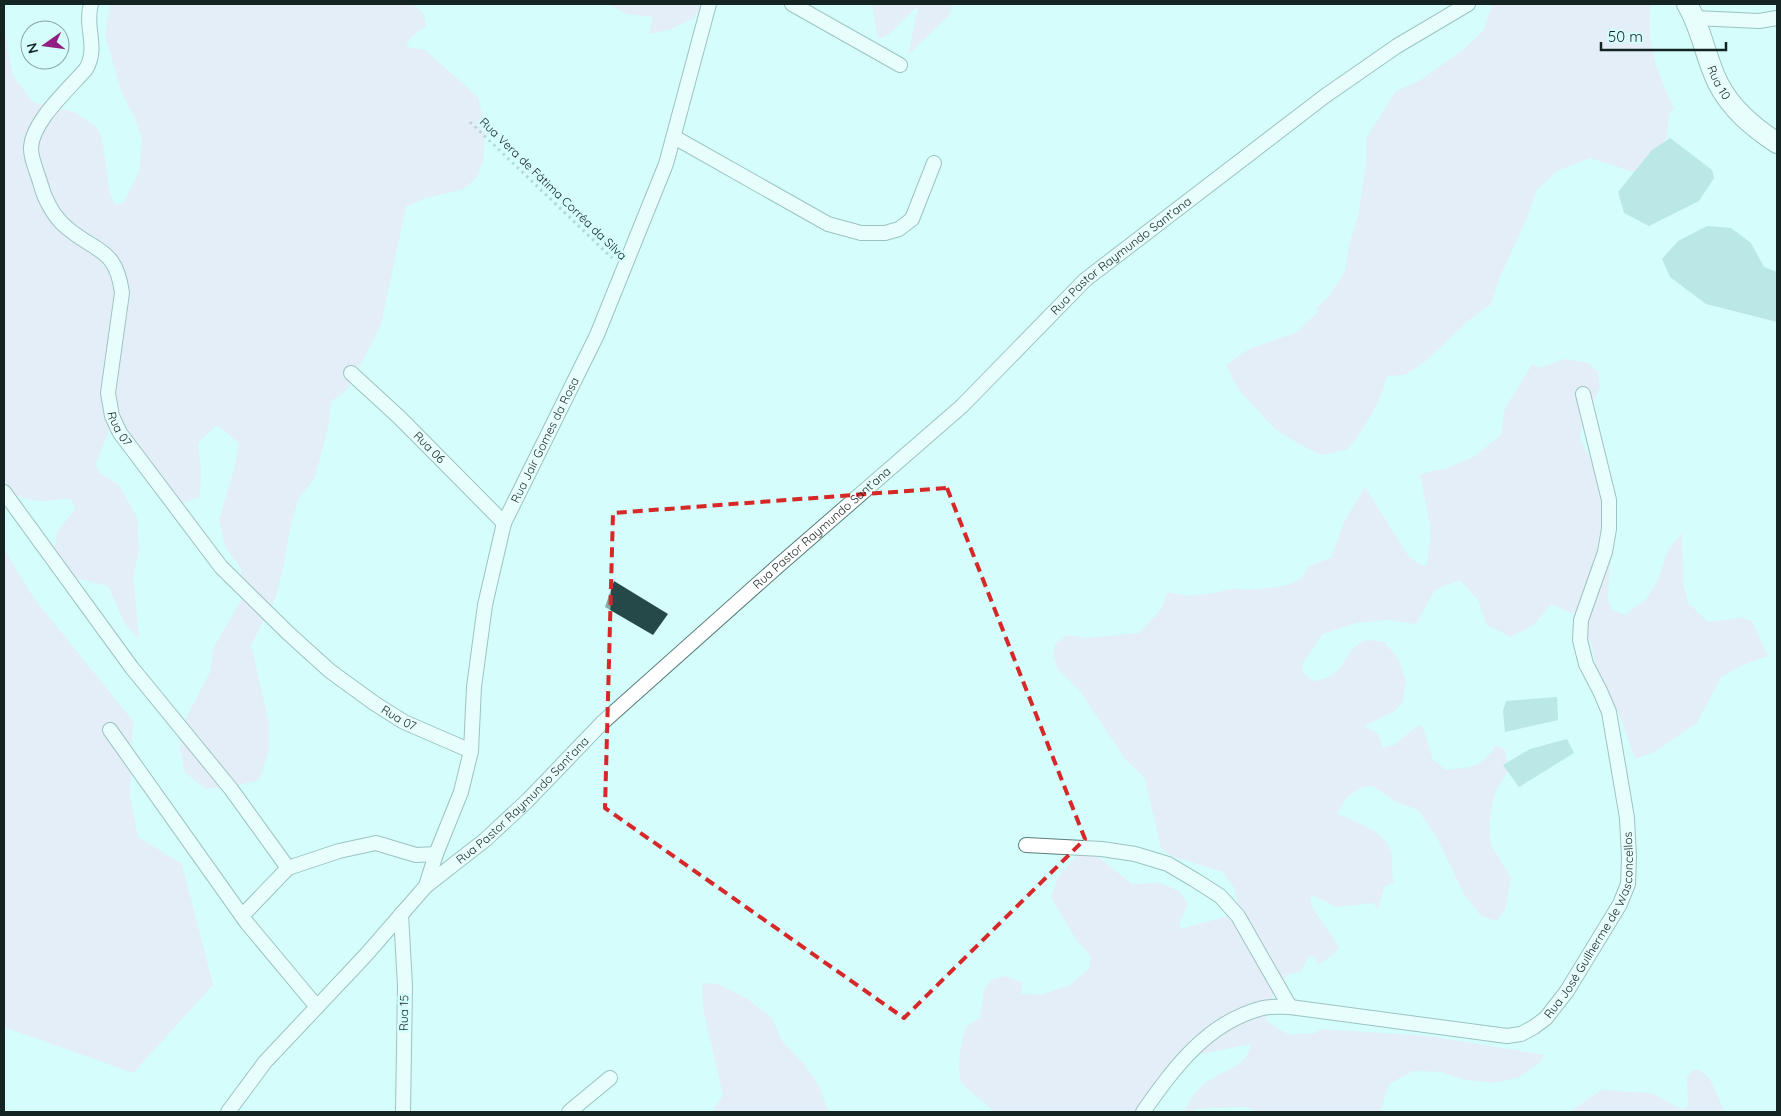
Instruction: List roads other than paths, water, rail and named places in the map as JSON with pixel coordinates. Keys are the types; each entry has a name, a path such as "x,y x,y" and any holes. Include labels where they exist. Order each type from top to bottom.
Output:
{"street":[{"name":"Rua 07","path":"91,4 89,22 93,49 92,60 38,124 32,136 31,150 43,192 54,214 66,227 109,256 120,277 122,293 108,393 112,416 120,433 221,567 288,633 330,671 374,703 404,722 471,751"},
{"name":"Rua Jair Gomes da Rosa","path":"426,886 436,854 461,792 471,751 474,687 485,605 504,523 597,335 666,164 709,4"},
{"path":"792,4 900,65"},
{"name":"Rua Pastor Raymundo Sant’ana","path":"228,1112 265,1062 365,956 426,886 485,840 528,800 609,717 778,566 962,406 1086,280 1325,96 1398,46 1468,4"},
{"path":"1691,11 1759,21 1777,18"},
{"name":"Rua 10","path":"1691,11 1718,83 1731,103 1756,129 1777,143"},
{"path":"674,137 828,224 861,233 885,233 899,229 912,219 934,163"},
{"name":"Rua 06","path":"351,373 400,418 504,523"},
{"name":"Rua José Guilherme de Wasconcellos","path":"1143,1112 1171,1072 1194,1047 1225,1023 1264,1008 1290,1007 1507,1036 1521,1034 1546,1018 1567,991 1620,904 1628,884 1629,857 1627,818 1609,712 1586,664 1580,640 1581,620 1605,552 1610,528 1609,500 1583,394"},
{"path":"4,492 132,668 231,789 288,868"},
{"path":"110,730 242,916 318,1007"},
{"path":"242,916 288,868 339,851 376,843 416,855 436,854"},
{"path":"1026,845 1102,849 1135,854 1168,864 1195,880 1220,896 1238,916 1290,1007"},
{"name":"Rua 15","path":"401,914 404,978 402,1112"},
{"path":"569,1112 610,1078"}],"water":[{"path":"1670,138 1712,170 1714,178 1699,201 1649,226 1624,213 1618,192 1652,150"},
{"path":"1707,226 1731,228 1751,243 1764,267 1777,272 1777,322 1706,304 1670,277 1662,259 1678,241"},
{"path":"1557,697 1558,720 1505,732 1503,711 1506,701"},
{"path":"1567,739 1574,753 1519,787 1503,765 1530,749"}]}
